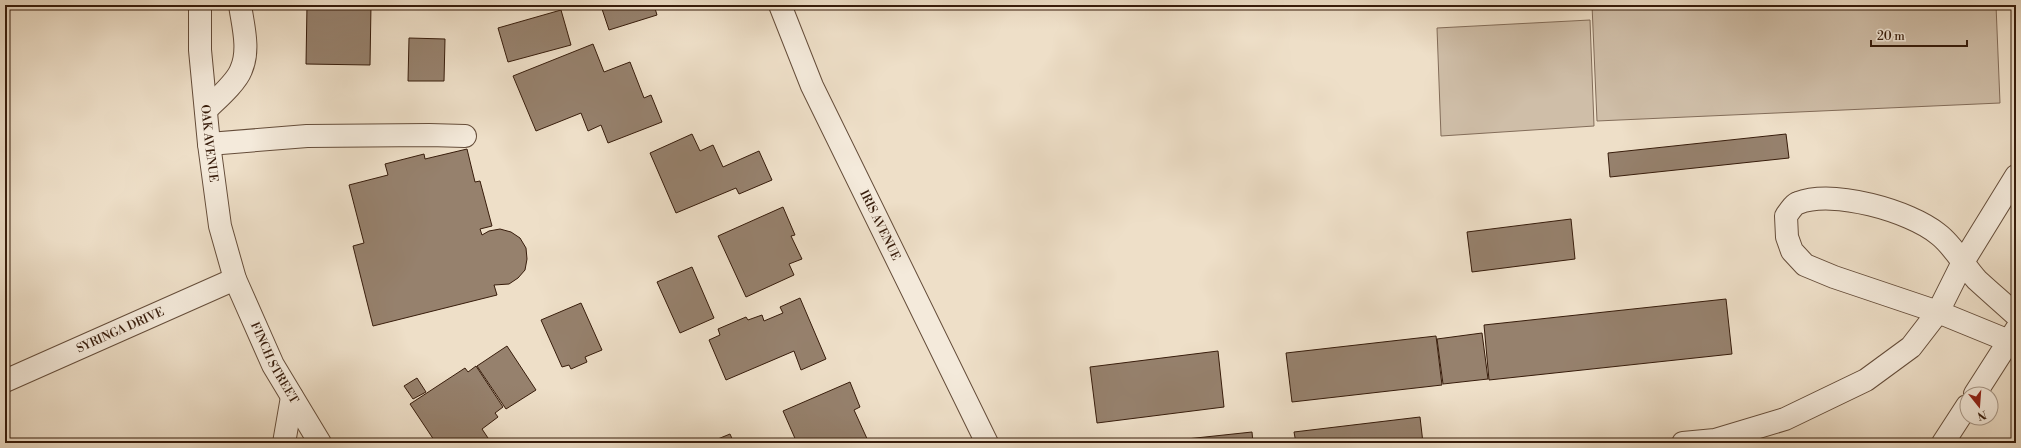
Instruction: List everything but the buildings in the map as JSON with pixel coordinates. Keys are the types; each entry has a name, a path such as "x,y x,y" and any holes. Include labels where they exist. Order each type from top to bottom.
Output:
{"street":[{"name":"OAK AVENUE","path":"200,5 200,50 209,144 220,226 235,279"},
{"path":"206,110 241,71 245,55 245,41 240,5"},
{"name":"IRIS AVENUE","path":"780,5 812,86 987,443"},
{"path":"209,144 306,136 465,136"},
{"path":"1683,443 1715,440 1785,419 1866,380 1911,347 1938,312 1963,262 2016,176"},
{"path":"1980,386 2013,336 1834,277 1805,265 1792,251 1787,237 1786,216 1797,203 1818,199 1840,199 1875,205 1906,216 1938,234 1977,280 2016,315"},
{"name":"SYRINGA DRIVE","path":"5,381 235,279"},
{"name":"FINCH STREET","path":"235,279 274,365 320,443"},
{"path":"284,443 292,397"},
{"path":"1943,443 1959,418"}],"shaded area":[{"path":"1592,5 1996,5 2000,103 1597,121"},
{"path":"1590,20 1594,126 1441,136 1437,28"}]}
